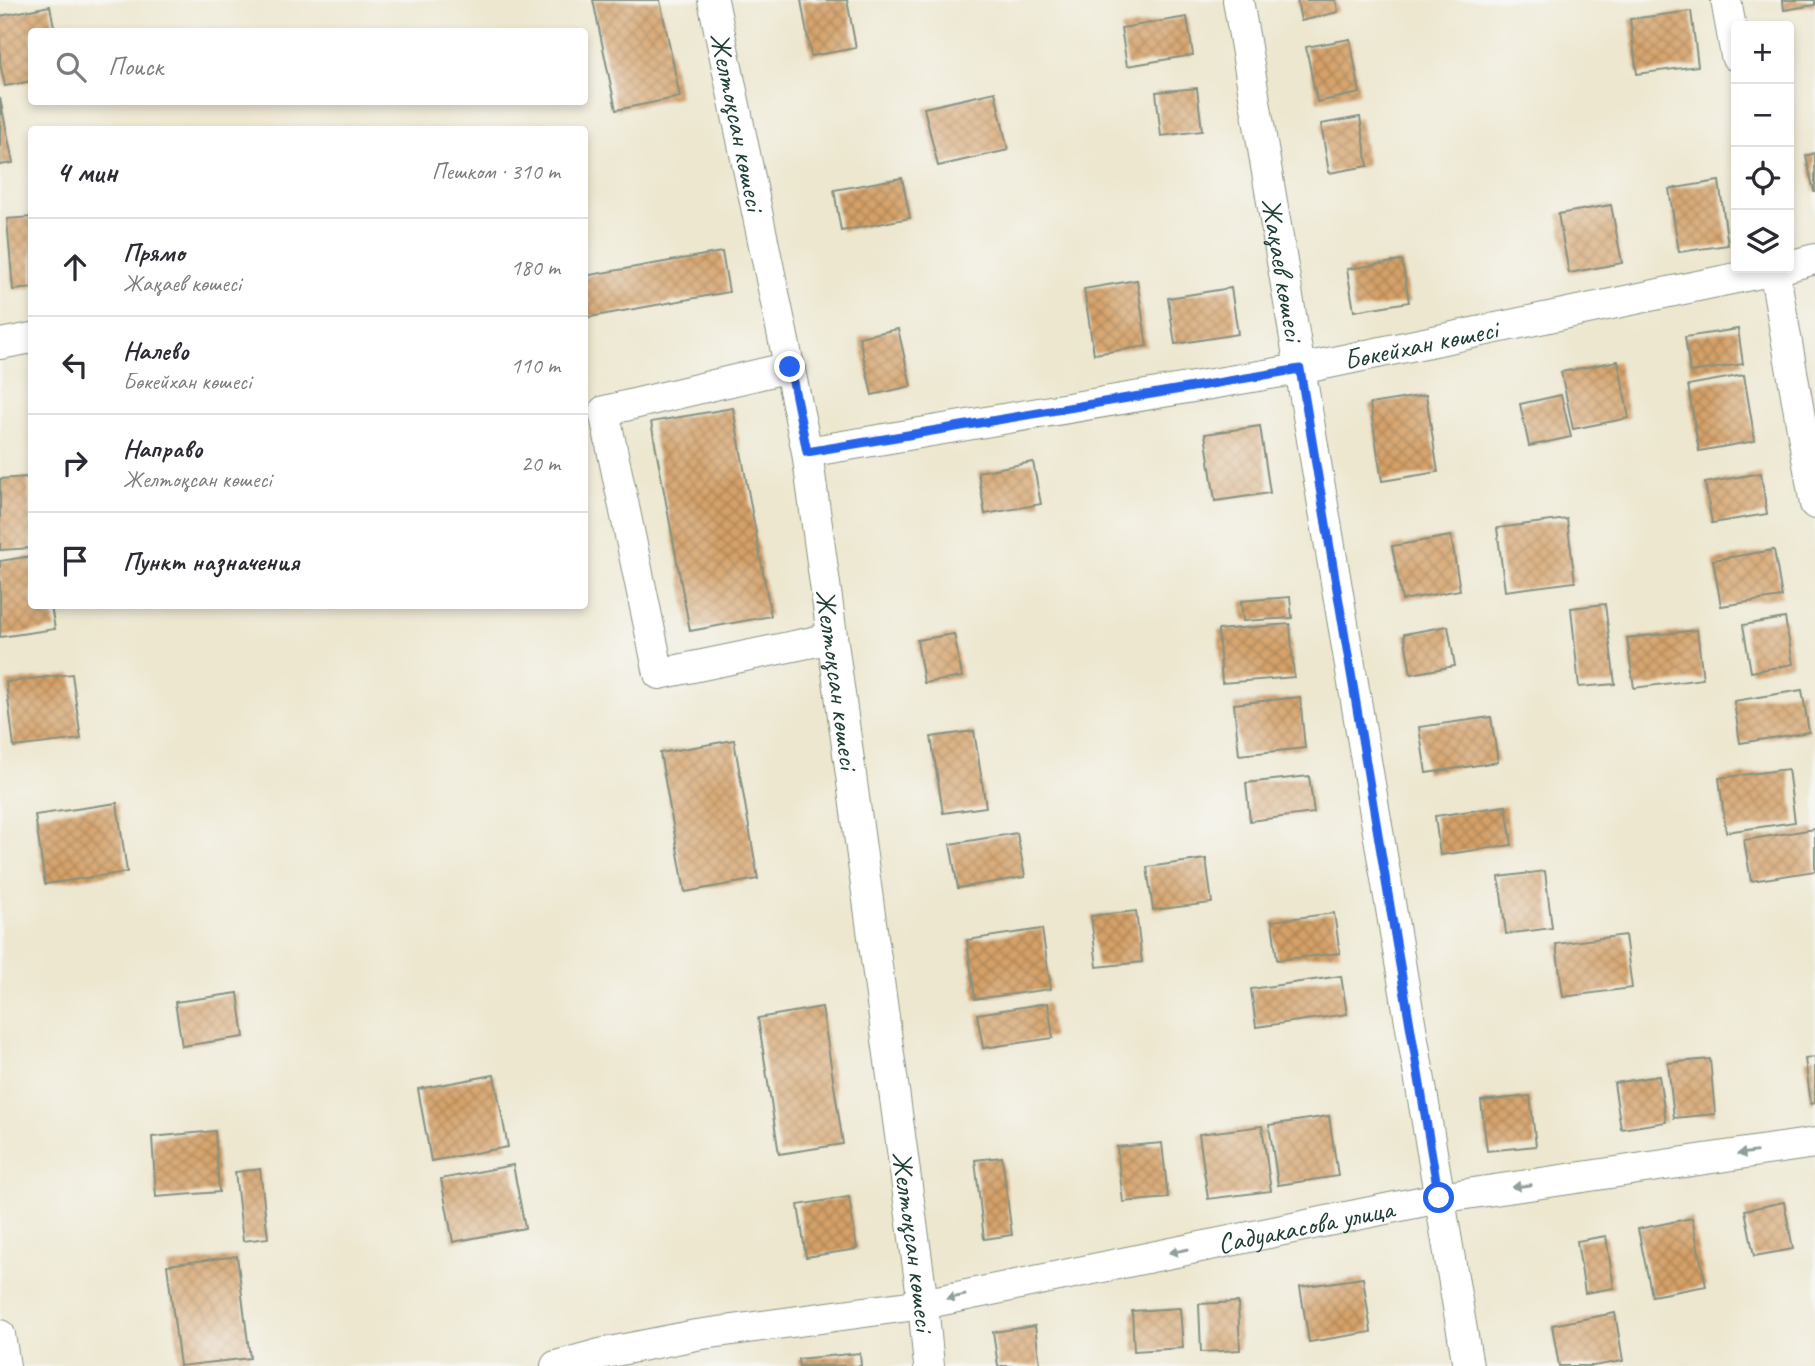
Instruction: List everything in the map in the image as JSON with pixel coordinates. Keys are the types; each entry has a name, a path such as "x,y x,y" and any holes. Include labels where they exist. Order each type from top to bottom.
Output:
{"street":[{"name":"Желтоқсан көшесі","path":"713,0 807,452 923,1304 929,1366"},
{"name":"Жақаев көшесі","path":"1238,0 1468,1366"},
{"path":"1726,0 1731,28"},
{"name":"Бөкейхан көшесі","path":"1794,264 1815,259"},
{"name":"Бөкейхан көшесі","path":"807,452 1300,369 1756,273"},
{"path":"1781,273 1815,504"},
{"path":"0,344 28,339"},
{"path":"790,367 604,411 659,674 832,638"},
{"name":"Садуакасова улица","path":"556,1366 600,1354 696,1335 923,1304 1439,1198 1815,1143"},
{"path":"0,1335 5,1366"}],"building":[{"path":"593,0 660,0 680,97 616,110"},
{"path":"801,0 847,0 856,48 811,56"},
{"path":"1297,0 1336,0 1338,12 1301,21"},
{"path":"1783,0 1815,0 1815,5 1784,10"},
{"path":"50,6 54,28 28,28 28,82 5,86 0,63 0,16"},
{"path":"1691,11 1698,66 1637,74 1630,19"},
{"path":"1187,17 1193,55 1127,66 1121,28"},
{"path":"1350,39 1360,93 1317,102 1306,47"},
{"path":"1197,88 1202,131 1161,136 1156,92"},
{"path":"995,92 1008,150 938,166 924,108"},
{"path":"0,98 13,163 0,165"},
{"path":"1360,117 1368,166 1329,173 1321,124"},
{"path":"1815,153 1815,192 1814,192 1806,156"},
{"path":"902,178 910,218 841,231 834,190"},
{"path":"1719,181 1728,245 1679,252 1669,189"},
{"path":"1611,205 1622,263 1569,273 1558,214"},
{"path":"28,217 28,288 13,290 7,219"},
{"path":"722,252 729,292 588,317 588,275"},
{"path":"1402,261 1409,302 1354,311 1347,269"},
{"path":"1137,280 1147,346 1094,354 1084,289"},
{"path":"1231,288 1238,334 1175,344 1168,298"},
{"path":"898,329 911,386 872,395 859,337"},
{"path":"1738,329 1743,364 1690,372 1685,337"},
{"path":"1618,361 1629,418 1573,429 1561,372"},
{"path":"1744,375 1755,441 1699,451 1688,385"},
{"path":"1426,395 1438,472 1382,481 1370,404"},
{"path":"1561,395 1571,437 1529,446 1520,404"},
{"path":"733,408 771,616 690,631 651,422"},
{"path":"1260,426 1270,493 1215,501 1205,434"},
{"path":"1033,462 1041,504 985,514 978,472"},
{"path":"1761,473 1767,514 1712,523 1705,483"},
{"path":"28,477 28,548 0,550 0,479"},
{"path":"1567,519 1575,582 1505,591 1497,528"},
{"path":"1451,536 1460,590 1402,600 1392,546"},
{"path":"1774,550 1782,597 1721,606 1713,560"},
{"path":"28,557 28,609 52,609 55,629 0,637 0,561"},
{"path":"1290,597 1292,618 1243,621 1241,601"},
{"path":"1605,604 1615,684 1579,687 1571,608"},
{"path":"1785,618 1793,664 1751,672 1743,625"},
{"path":"1290,624 1294,677 1222,683 1218,630"},
{"path":"1448,626 1455,666 1411,674 1404,634"},
{"path":"1697,630 1703,679 1634,688 1627,638"},
{"path":"954,634 962,677 924,683 917,640"},
{"path":"72,674 81,739 14,747 6,682"},
{"path":"1802,690 1809,732 1740,743 1734,701"},
{"path":"1300,697 1305,748 1239,755 1234,704"},
{"path":"1491,717 1498,762 1426,773 1419,727"},
{"path":"974,731 986,807 943,813 931,737"},
{"path":"734,740 758,879 685,892 660,753"},
{"path":"1788,769 1795,822 1726,832 1719,778"},
{"path":"1309,776 1314,813 1250,821 1246,783"},
{"path":"117,803 127,872 45,884 35,815"},
{"path":"1506,806 1512,845 1440,855 1435,816"},
{"path":"1815,829 1815,871 1751,881 1744,840"},
{"path":"1017,833 1025,877 958,888 950,844"},
{"path":"1206,859 1212,903 1153,910 1147,867"},
{"path":"1545,871 1552,928 1506,934 1499,877"},
{"path":"1136,911 1142,962 1097,967 1091,916"},
{"path":"1334,913 1340,953 1277,960 1272,921"},
{"path":"1042,929 1051,989 975,999 967,940"},
{"path":"1625,935 1632,988 1563,997 1556,944"},
{"path":"1341,976 1347,1014 1256,1027 1251,989"},
{"path":"238,993 244,1037 182,1046 175,1002"},
{"path":"1048,1003 1053,1038 983,1048 977,1014"},
{"path":"822,1007 843,1144 779,1154 758,1018"},
{"path":"1815,1057 1815,1103 1811,1104 1805,1059"},
{"path":"1710,1059 1715,1114 1674,1118 1668,1063"},
{"path":"494,1075 508,1147 431,1161 418,1089"},
{"path":"1659,1076 1666,1122 1621,1129 1614,1083"},
{"path":"1530,1096 1536,1146 1487,1151 1481,1101"},
{"path":"1329,1116 1338,1176 1278,1185 1269,1125"},
{"path":"1262,1126 1271,1191 1208,1199 1199,1134"},
{"path":"215,1131 219,1192 156,1197 152,1137"},
{"path":"1162,1143 1168,1198 1123,1202 1117,1147"},
{"path":"1002,1157 1012,1235 984,1239 975,1160"},
{"path":"513,1165 525,1228 453,1242 441,1179"},
{"path":"260,1169 268,1238 243,1241 235,1172"},
{"path":"849,1197 857,1249 806,1257 798,1205"},
{"path":"1784,1202 1793,1249 1754,1256 1745,1210"},
{"path":"1692,1218 1706,1286 1652,1296 1638,1229"},
{"path":"1606,1236 1614,1288 1585,1293 1577,1241"},
{"path":"237,1256 250,1358 180,1366 167,1265"},
{"path":"1363,1278 1371,1332 1309,1342 1300,1287"},
{"path":"1238,1302 1240,1350 1201,1352 1199,1304"},
{"path":"1180,1308 1183,1348 1134,1351 1132,1311"},
{"path":"1615,1313 1623,1361 1593,1366 1559,1366 1552,1325"},
{"path":"1035,1326 1040,1366 998,1366 993,1332"},
{"path":"860,1353 861,1366 799,1366 798,1359"}],"route":[{"path":"790,367 807,452 1300,369 1439,1198"}]}
